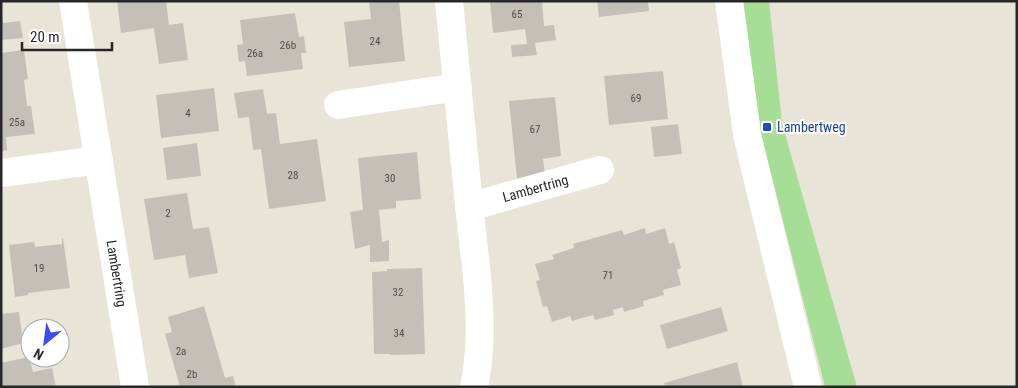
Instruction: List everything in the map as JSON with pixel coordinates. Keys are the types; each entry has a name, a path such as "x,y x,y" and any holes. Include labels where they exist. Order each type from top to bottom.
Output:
{"street":[{"name":"Lambertring","path":"73,1 135,387"},
{"path":"449,1 476,264 480,329 477,374 474,387"},
{"path":"729,1 747,134 808,387"},
{"path":"338,104 458,87"},
{"path":"1,173 99,160"},
{"name":"Lambertring","path":"469,207 600,170"}],"green space":[{"path":"743,1 769,1 782,123 857,387 825,387 759,126"}],"building":[{"path":"117,1 166,1 169,25 183,23 188,60 159,64 154,28 121,33"},
{"path":"369,1 399,1 405,61 349,67 344,22 371,19"},
{"path":"542,1 544,26 554,25 556,40 535,43 537,55 512,57 511,45 527,44 525,29 493,33 490,2"},
{"path":"597,1 648,1 649,11 599,17"},
{"path":"295,13 299,37 304,36 306,53 301,53 303,69 247,76 245,61 239,62 237,45 243,44 240,20"},
{"path":"1,18 3,23 20,21 23,38 1,40"},
{"path":"24,50 28,79 24,80 27,106 31,106 35,134 6,137 7,150 1,151 1,53"},
{"path":"663,71 668,119 609,125 604,76"},
{"path":"214,88 219,131 161,138 156,95"},
{"path":"263,89 267,114 276,113 280,144 317,139 326,201 269,209 261,149 253,150 249,117 238,118 234,93"},
{"path":"555,97 561,156 543,159 545,175 517,178 509,101"},
{"path":"678,124 682,154 654,157 651,127"},
{"path":"197,143 201,176 167,180 163,148"},
{"path":"417,152 421,199 396,201 396,208 379,210 382,242 389,240 389,261 370,262 370,245 355,249 350,212 363,210 358,158"},
{"path":"187,193 193,229 209,227 218,273 189,278 185,255 154,260 144,199"},
{"path":"645,228 646,234 665,228 669,244 674,242 681,268 677,270 681,285 663,290 664,295 643,301 644,306 624,312 623,307 613,310 614,315 595,320 593,315 572,321 570,316 552,322 547,306 543,307 536,281 540,280 535,264 554,259 552,255 574,248 573,244 622,230 624,235"},
{"path":"62,238 70,288 28,293 28,295 15,297 9,245 34,242 35,247 62,244"},
{"path":"422,268 425,354 374,354 372,272 387,271 387,269"},
{"path":"204,306 225,378 233,376 236,387 180,387 165,334 172,332 168,317"},
{"path":"721,307 728,331 667,349 660,325"},
{"path":"19,312 20,344 1,349 1,314"},
{"path":"20,359 20,368 32,368 33,372 52,368 56,387 1,387 1,363"},
{"path":"737,362 743,387 665,387 664,383"}],"place":[{"name":"Lambertweg","path":"767,127"}]}
